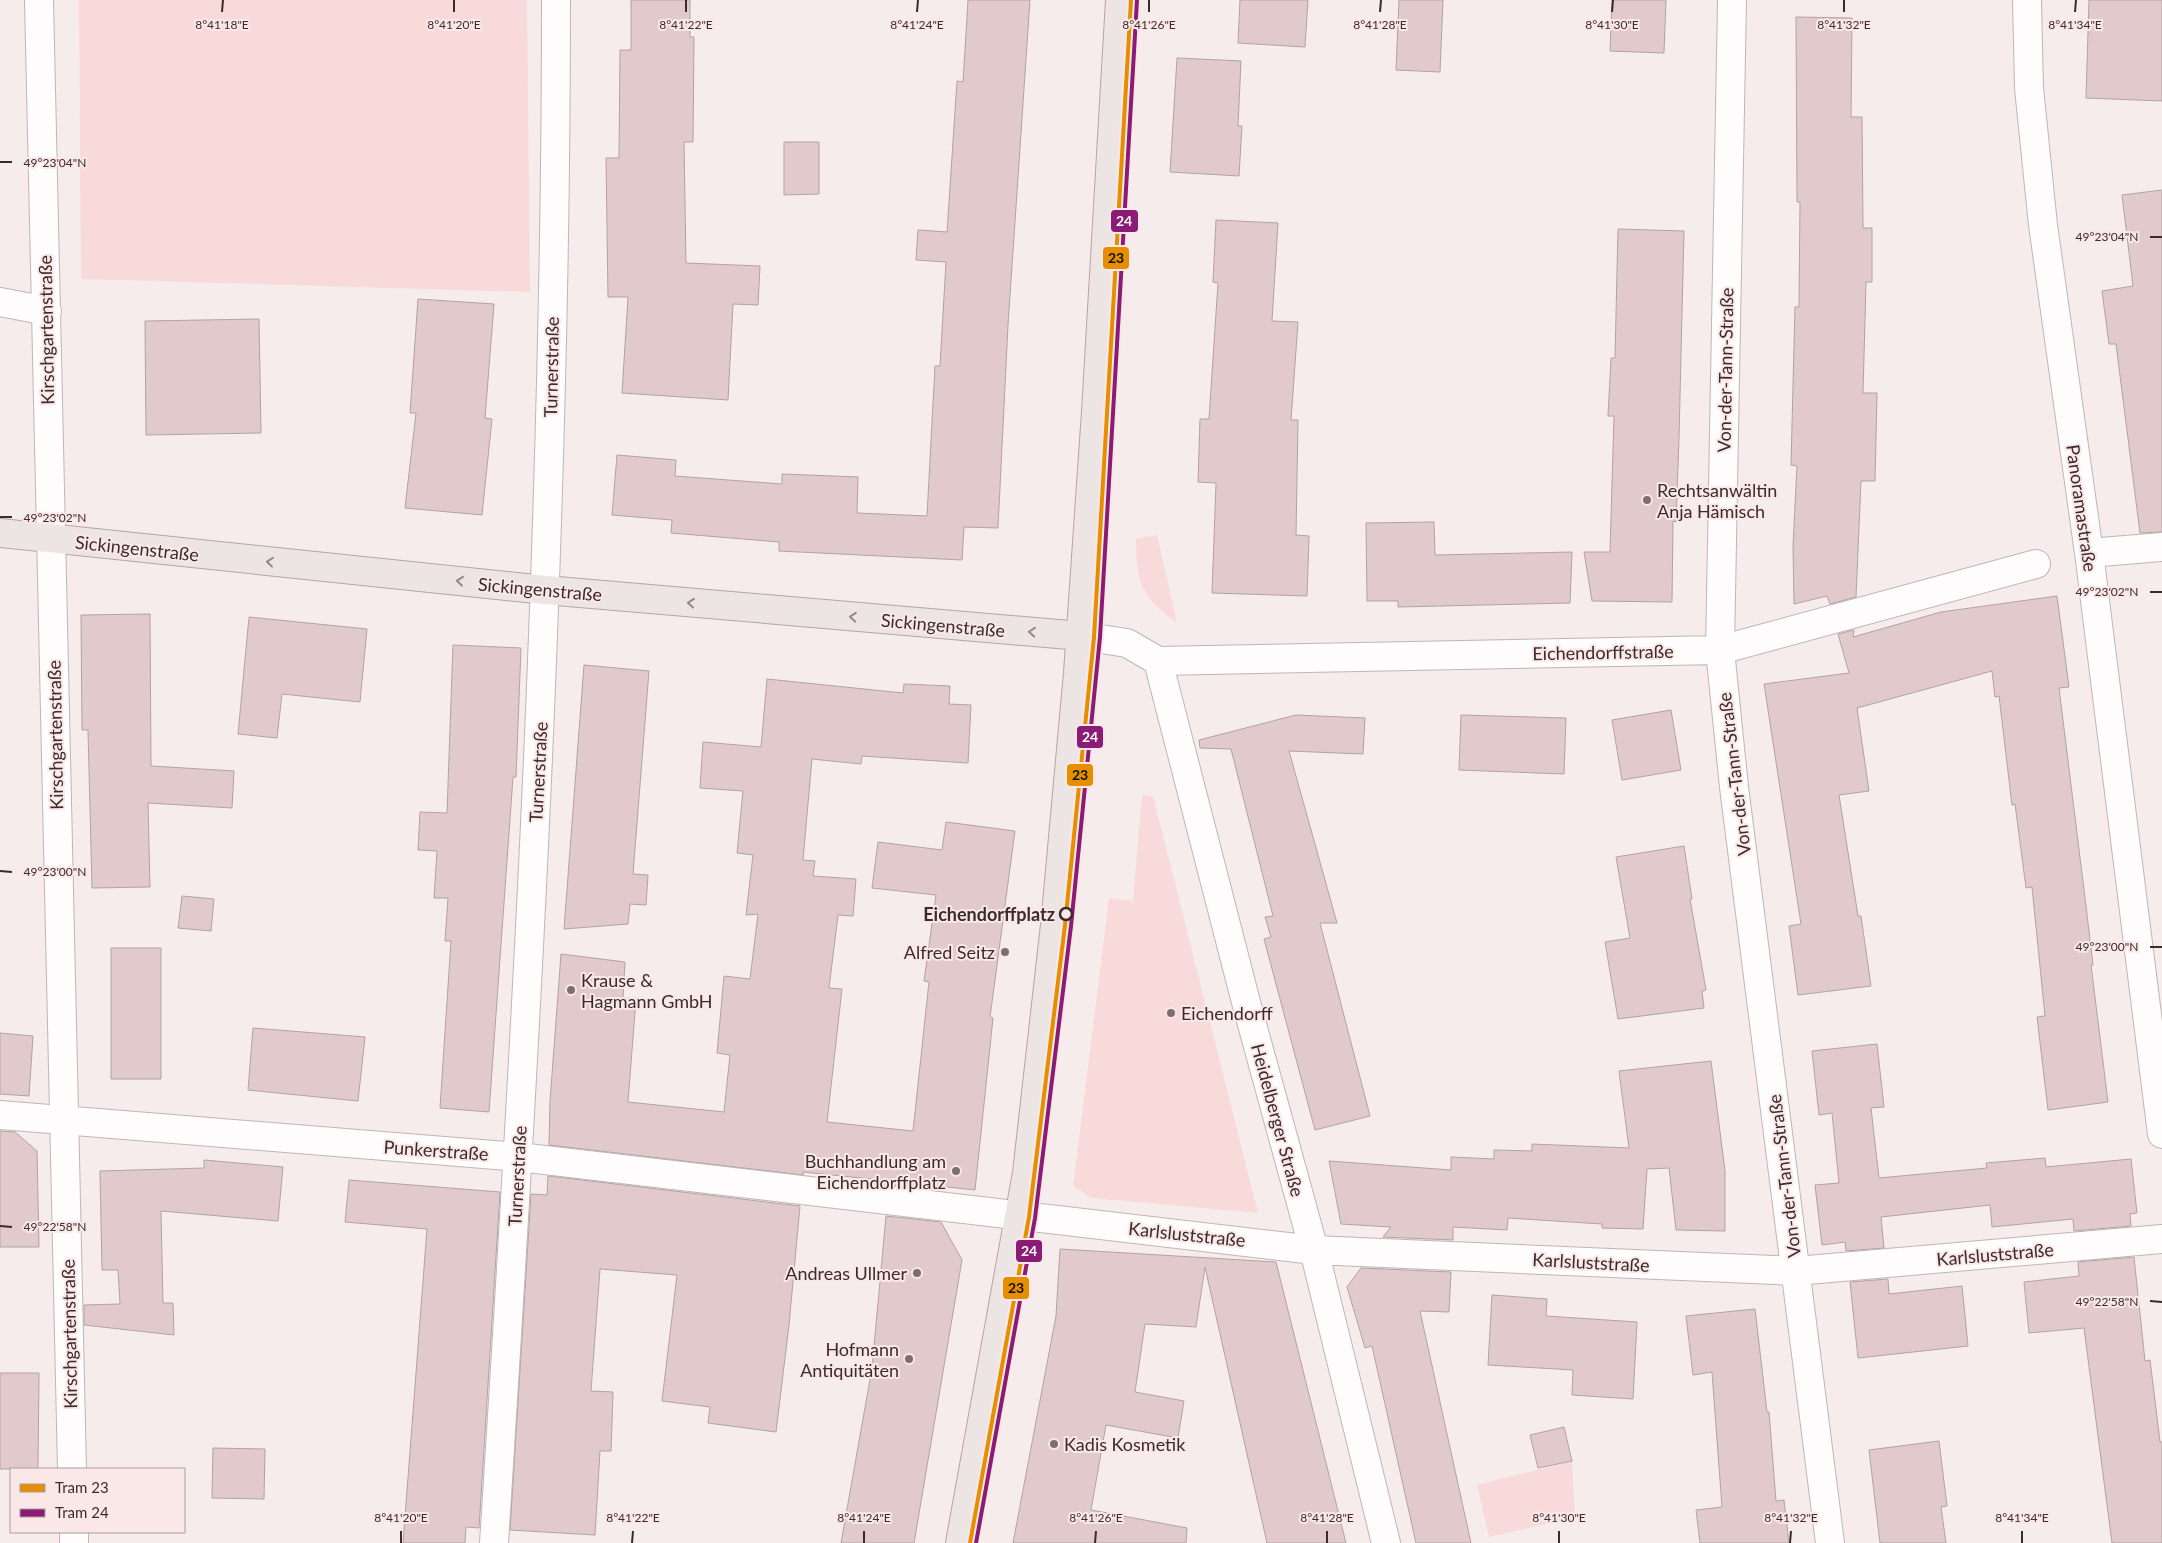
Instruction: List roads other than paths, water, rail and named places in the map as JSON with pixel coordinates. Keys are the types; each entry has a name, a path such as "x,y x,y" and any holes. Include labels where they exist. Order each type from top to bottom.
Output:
{"main road":[{"path":"960,1543 1027,1173 1054,934 1081,636 1120,0"},
{"name":"Sickingenstraße","path":"0,533 51,540 545,590 1081,636"}],"street":[{"name":"Kirschgartenstraße","path":"39,0 72,1468"},
{"name":"Turnerstraße","path":"494,1543 519,1157 545,590 556,167 556,0"},
{"name":"Von-der-Tann-Straße","path":"1732,0 1720,650 1734,787 1830,1543"},
{"name":"Panoramastraße","path":"2027,0 2030,88 2043,225 2089,553 2162,1134"},
{"path":"0,302 47,311"},
{"path":"2089,553 2162,547"},
{"name":"Eichendorffstraße","path":"1158,660 1720,650 2036,564"},
{"path":"1081,636 1127,644 1158,660"},
{"name":"Heidelberger Straße","path":"1158,660 1247,1006 1314,1250 1386,1543"},
{"name":"Punkerstraße","path":"0,1115 519,1157 1020,1216"},
{"name":"Karlsluststraße","path":"1020,1216 1314,1250 1796,1271 2162,1239"}],"tram line":[{"name":"23","path":"970,1543 1029,1217 1065,925 1094,637 1131,0"},
{"name":"24","path":"976,1543 1035,1218 1071,926 1100,637 1137,0"}],"place":[{"name":"Rechtsanwältin Anja Hämisch","path":"1647,500"},
{"name":"Eichendorffplatz","path":"1066,914"},
{"name":"Alfred Seitz","path":"1005,952"},
{"name":"Krause & Hagmann GmbH","path":"571,990"},
{"name":"Eichendorff","path":"1171,1013"},
{"name":"Buchhandlung am Eichendorffplatz","path":"956,1171"},
{"name":"Andreas Ullmer","path":"917,1273"},
{"name":"Hofmann Antiquitäten","path":"909,1359"},
{"name":"Kadis Kosmetik","path":"1054,1444"}]}
